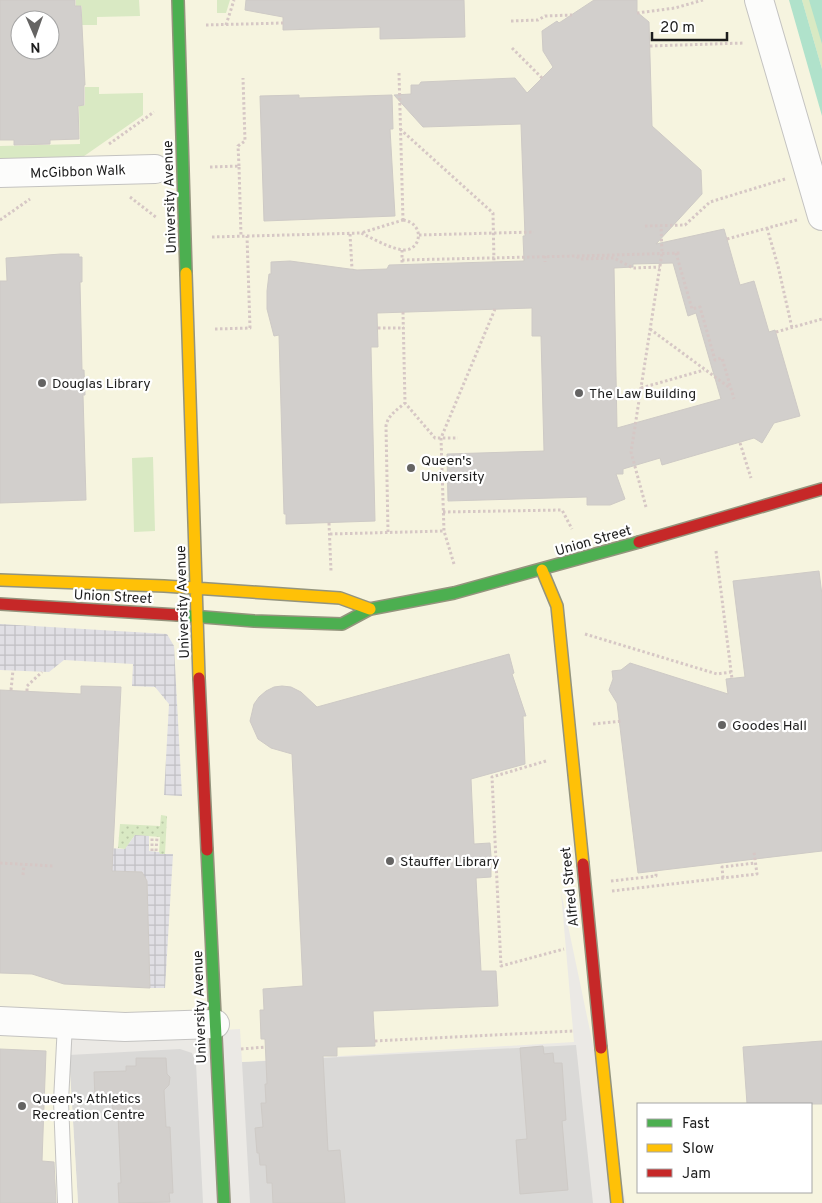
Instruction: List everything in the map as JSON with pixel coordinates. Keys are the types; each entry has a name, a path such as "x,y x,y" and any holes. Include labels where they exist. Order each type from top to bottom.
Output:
{"main road":[{"name":"University Avenue","path":"178,0 197,617 224,1203"},
{"name":"Union Street","path":"0,604 254,621 342,624 370,609 454,593 542,570 822,489"},
{"name":"Alfred Street","path":"542,570 557,612 617,1203"},
{"name":"Union Street","path":"0,580 196,588 340,598 370,609"}],"street":[{"path":"759,0 822,215"},
{"name":"McGibbon Walk","path":"0,173 156,169"},
{"path":"0,1021 125,1027 215,1024"}],"lane":[{"path":"65,1024 61,1102 65,1203"}],"path":[{"path":"226,25 234,0"},
{"path":"637,13 674,8 703,0"},
{"path":"511,20 538,20 545,16 572,15"},
{"path":"206,25 283,23"},
{"path":"650,46 771,42"},
{"path":"512,48 542,78"},
{"path":"399,73 403,220"},
{"path":"241,236 238,146 245,141 243,78"},
{"path":"400,129 492,213 494,260"},
{"path":"210,167 239,166"},
{"path":"645,226 685,225 710,202 809,172"},
{"path":"727,239 822,215"},
{"path":"212,237 361,234 403,220 412,222 416,226 419,235 416,244 412,248 402,250 361,234"},
{"path":"646,507 631,452 662,253 661,226"},
{"path":"767,228 792,328"},
{"path":"419,235 534,232"},
{"path":"350,234 352,269"},
{"path":"215,329 250,328 247,236"},
{"path":"402,250 402,265"},
{"path":"676,253 692,309 700,307 715,360 722,358 734,399"},
{"path":"402,260 494,260 545,256 681,253"},
{"path":"545,256 545,262"},
{"path":"576,256 580,259 614,258 633,268 660,267"},
{"path":"454,564 444,531 441,438 495,309"},
{"path":"404,312 406,403 435,438 458,438"},
{"path":"776,332 822,319"},
{"path":"378,328 404,328"},
{"path":"650,329 731,389"},
{"path":"641,388 704,370"},
{"path":"388,532 386,426 387,420 392,414 406,403"},
{"path":"740,442 751,478"},
{"path":"443,512 562,510 572,529"},
{"path":"329,523 331,575"},
{"path":"330,534 444,531"},
{"path":"716,551 732,679"},
{"path":"580,633 717,674 731,672"},
{"path":"12,670 12,690"},
{"path":"27,691 27,686 42,672"},
{"path":"591,724 622,721"},
{"path":"549,760 492,777 501,966 555,951"},
{"path":"154,851 155,836"},
{"path":"609,892 756,874 754,852"},
{"path":"0,863 53,866"},
{"path":"724,878 722,867 755,863"},
{"path":"23,875 24,865"},
{"path":"608,882 656,876 656,870"},
{"path":"375,1040 579,1031"},
{"path":"236,1049 266,1047"}],"shaded area":[{"name":"Queen's University","path":"0,0 822,0 822,1203 626,1203 561,892 574,1042 242,1062 240,1029 68,1039 78,1203 0,1203"},
{"path":"0,624 167,634 174,646 182,796 164,795 169,704 155,687 132,686 133,664 64,660 49,672 0,670"},
{"path":"135,835 149,836 149,851 159,852 160,854 173,854 165,988 150,988 147,881 142,872 75,870 73,846 125,849"},
{"path":"576,1045 593,1203 250,1203 242,1062"},
{"path":"180,1049 192,1053 196,1063 203,1203 78,1203 69,1055"}],"green space":[{"path":"76,0 139,0 140,16 97,17 97,25 82,25 82,6 76,6"},
{"path":"217,0 230,0 226,13 217,13"},
{"path":"789,0 802,0 822,69 822,116"},
{"path":"802,0 822,0 822,69"},
{"path":"809,0 822,0 822,44"},
{"path":"85,87 99,87 99,94 143,93 143,115 77,161 0,165 0,146 80,144 79,106 85,105"},
{"path":"153,457 155,531 134,532 132,458"},
{"path":"161,815 167,816 165,854 159,854 160,837 135,835 125,849 118,848 120,824 160,826"}],"building":[{"path":"0,0 75,0 75,6 81,6 85,85 84,105 78,106 79,139 50,140 50,144 14,145 14,140 0,140"},
{"path":"246,0 464,0 465,37 380,39 380,27 283,30 283,17 245,10"},
{"path":"594,0 637,0 637,12 649,22 652,126 701,170 702,194 656,244 724,229 740,285 754,281 769,332 775,330 800,416 774,423 762,443 754,438 662,465 660,458 623,469 623,474 616,474 625,499 610,505 587,505 587,497 448,501 447,454 544,451 541,336 532,336 532,308 377,313 378,347 371,347 375,521 286,524 286,514 284,514 279,335 274,336 267,309 267,291 269,274 271,274 271,262 290,261 357,270 387,269 389,265 524,261 523,236 525,236 521,124 423,127 394,95 411,94 411,85 419,85 421,82 515,78 527,93 553,67 543,51 542,31 557,21 559,23","holes":["673,263 688,316 696,313 721,399 617,428 614,268 633,267 633,264"]},
{"path":"299,95 299,98 392,95 393,129 390,129 395,216 264,221 260,96"},
{"name":"Douglas Library","path":"79,254 79,257 82,257 82,282 80,282 82,370 84,370 85,395 83,395 86,500 0,503 0,281 7,281 6,258"},
{"name":"Goodes Hall","path":"819,571 822,595 822,851 638,873 617,703 609,690 613,679 612,671 621,670 630,663 728,694 726,679 745,677 733,581"},
{"name":"Stauffer Library","path":"509,654 514,673 512,674 526,716 523,716 525,764 471,779 474,844 490,843 491,856 491,877 476,878 481,971 496,971 498,1006 373,1011 375,1046 337,1047 337,1056 323,1056 328,1151 340,1150 345,1203 273,1203 272,1183 267,1183 266,1165 260,1165 259,1153 257,1153 255,1128 263,1127 261,1103 266,1103 265,1084 267,1084 265,1039 261,1039 260,1010 264,1010 263,989 303,986 292,754 271,748 258,739 250,721 254,704 266,691 282,686 291,687 301,692 317,707"},
{"path":"81,686 121,687 112,871 142,872 147,881 150,988 64,984 32,974 0,973 0,690 81,694"},
{"path":"822,1041 822,1104 747,1103 743,1047"},
{"path":"543,1046 544,1054 553,1053 554,1063 562,1063 566,1120 562,1121 568,1190 520,1194 516,1140 527,1139 520,1048"},
{"name":"Queen's Athletics Recreation Centre","path":"0,1049 46,1051 42,1161 54,1162 56,1203 0,1203"},
{"path":"136,1058 166,1058 167,1074 170,1077 169,1085 164,1090 166,1127 170,1127 173,1193 169,1193 170,1202 119,1203 118,1183 121,1183 118,1114 113,1114 112,1100 95,1101 94,1072 126,1071 126,1066 136,1066"}],"traffic: fast":[{"path":"178,0 186,273"},
{"path":"178,615 254,621 342,624 370,609 454,593 639,542"},
{"path":"207,850 224,1203"}],"traffic: slow":[{"path":"186,273 199,678"},
{"path":"542,570 557,606 583,864"},
{"path":"0,580 164,586 340,598 370,609"},
{"path":"601,1048 617,1203"}],"traffic: jam":[{"path":"639,542 822,489"},
{"path":"0,604 178,615"},
{"path":"199,678 207,850"},
{"path":"583,864 601,1048"}],"place":[{"name":"Douglas Library","path":"42,383"},
{"name":"The Law Building","path":"579,393"},
{"name":"Queen's University","path":"411,468"},
{"name":"Goodes Hall","path":"722,725"},
{"name":"Stauffer Library","path":"390,861"},
{"name":"Queen's Athletics Recreation Centre","path":"22,1106"}]}
